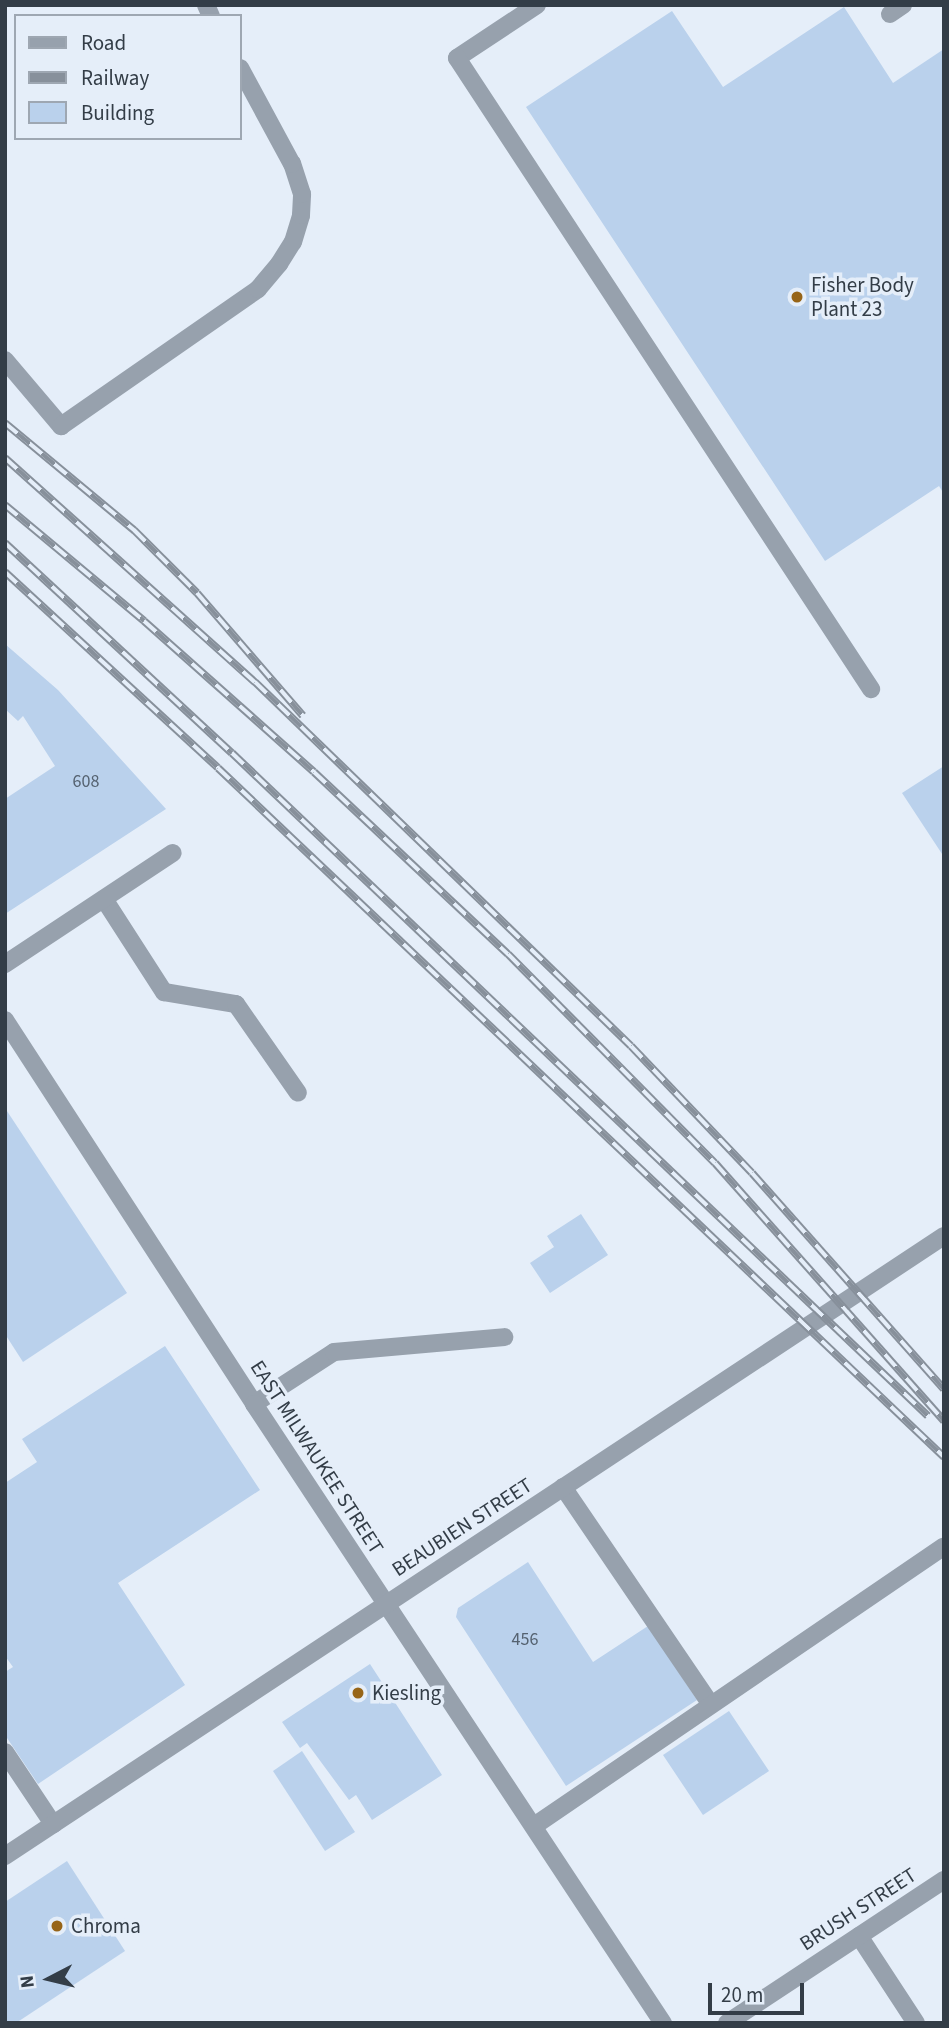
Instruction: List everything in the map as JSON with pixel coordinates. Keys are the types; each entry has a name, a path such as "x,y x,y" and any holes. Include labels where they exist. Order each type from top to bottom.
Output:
{"street":[{"path":"537,5 457,58 871,690"},
{"path":"5,360 61,426 258,289 272,272 293,242 301,215 302,194 292,164 242,72"},
{"path":"5,964 173,853"},
{"path":"104,899 164,992 236,1004 298,1093"},
{"name":"EAST MILWAUKEE STREET","path":"5,1020 254,1404 663,2023"},
{"name":"BEAUBIEN STREET","path":"5,1856 944,1236"},
{"path":"254,1404 334,1352 504,1337"},
{"path":"563,1487 711,1705"},
{"path":"534,1826 944,1546"},
{"path":"5,1752 54,1824"},
{"name":"BRUSH STREET","path":"727,2023 944,1880"},
{"path":"859,1936 916,2023"}],"building":[{"name":"Fisher Body Plant 23","path":"844,7 893,83 944,49 944,494 939,486 825,561 526,107 672,11 723,87"},
{"path":"5,644 58,690 166,809 5,914 5,799 55,766 23,716 18,721 5,709"},
{"path":"944,766 944,857 902,793"},
{"path":"5,1108 127,1293 23,1362 5,1334"},
{"path":"581,1214 608,1255 550,1293 530,1263 554,1247 547,1236"},
{"path":"165,1346 260,1490 118,1583 185,1685 38,1784 5,1735 5,1672 13,1667 5,1656 5,1483 37,1462 22,1439"},
{"path":"528,1562 593,1662 648,1626 697,1700 566,1786 456,1617 458,1608"},
{"path":"370,1664 442,1775 372,1820 356,1795 349,1800 307,1743 300,1748 282,1722"},
{"path":"729,1711 769,1771 703,1815 663,1755"},
{"path":"302,1751 355,1832 325,1851 273,1771"},
{"name":"Chroma","path":"67,1861 125,1951 16,2023 5,2023 5,1902"}],"railway":[{"path":"5,423 134,530 197,593 303,716"},
{"path":"5,458 255,682 631,1046 752,1173 944,1389"},
{"path":"5,505 144,621 314,772 508,954 715,1163 944,1421"},
{"path":"5,543 232,753 928,1416"},
{"path":"5,572 218,768 944,1457"}],"place":[{"name":"Fisher Body Plant 23","path":"797,297"},
{"name":"Kiesling","path":"358,1693"},
{"name":"Chroma","path":"57,1926"}]}
